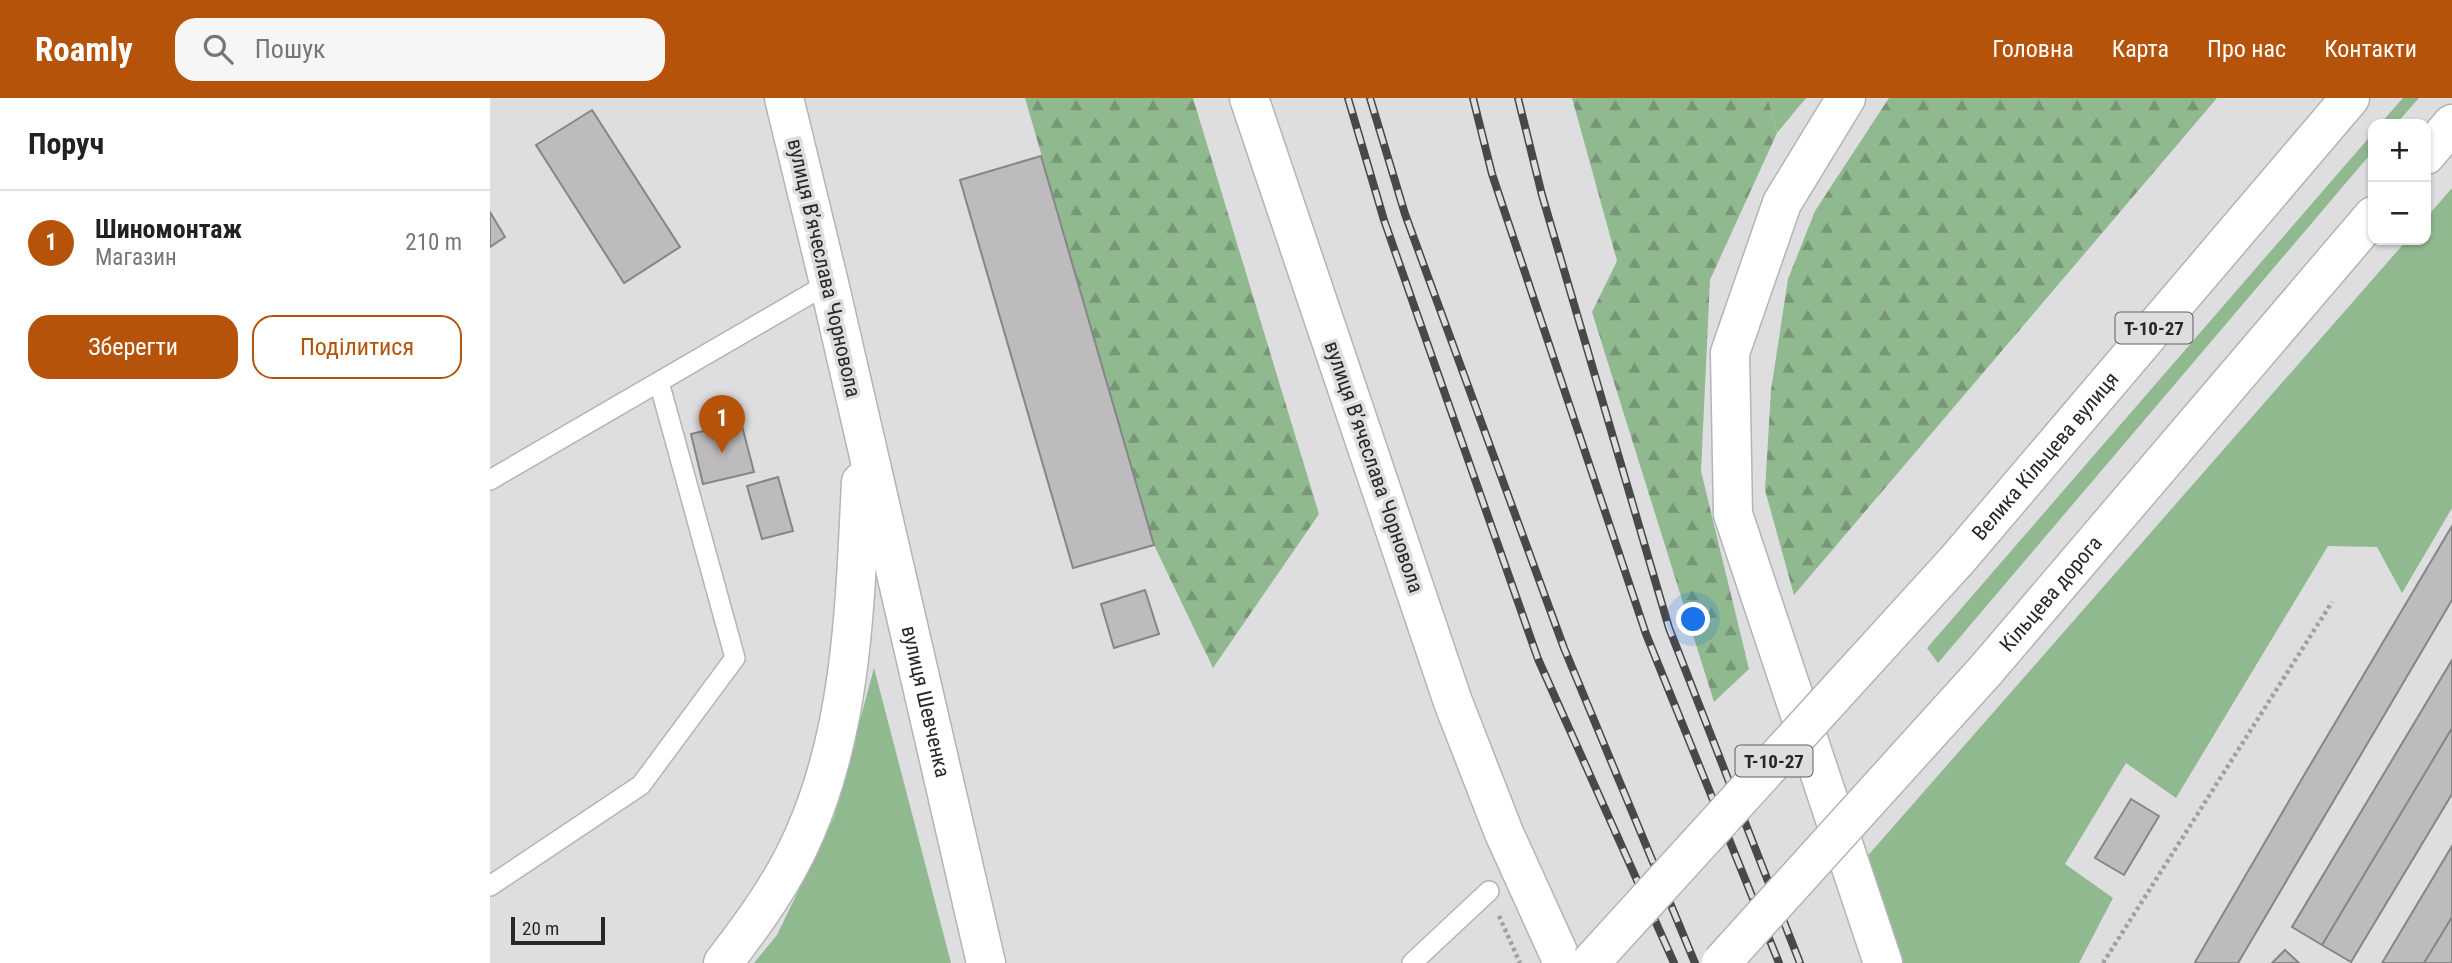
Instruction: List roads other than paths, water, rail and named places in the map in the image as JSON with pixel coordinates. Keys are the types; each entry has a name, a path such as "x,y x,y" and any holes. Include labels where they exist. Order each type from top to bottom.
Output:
{"main road":[{"name":"вулиця Вʼячеслава Чорновола","path":"784,98 864,438"},
{"name":"вулиця Вʼячеслава Чорновола","path":"1249,98 1449,688 1504,833 1563,963"},
{"path":"1846,98 1782,203 1730,353 1733,514 1883,963"},
{"name":"Велика Кільцева вулиця","path":"1590,963 1958,559 2350,98"},
{"path":"2431,149 2452,124"},
{"name":"Кільцева дорога","path":"1721,963 1986,670 2368,222"},
{"path":"723,963 749,930 784,874 805,835 820,795 846,685 855,619 864,438"},
{"name":"вулиця Шевченка","path":"864,438 986,963"}],"lane":[{"path":"490,480 829,283"},
{"path":"490,886 641,785 735,658 659,382"},
{"path":"1412,963 1489,891"}],"railway":[{"path":"1348,98 1384,220 1538,659 1674,963"},
{"path":"1370,98 1405,214 1564,648 1695,963"},
{"path":"1473,98 1492,174 1646,634 1779,963"},
{"path":"1518,98 1542,195 1669,628 1800,963"}],"place":[{"name":"Шиномонтаж","path":"722,453"}]}
